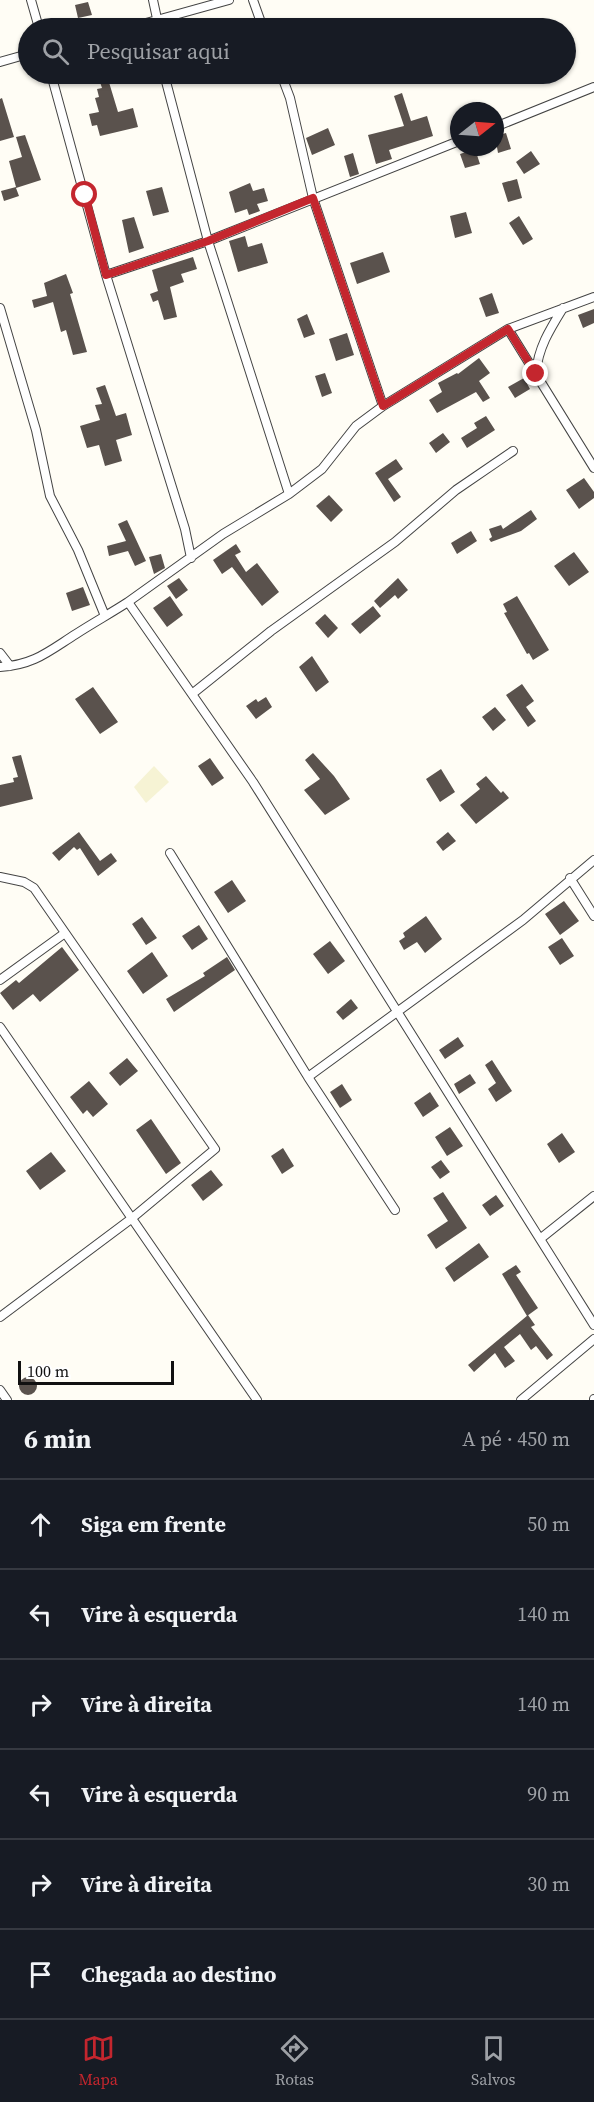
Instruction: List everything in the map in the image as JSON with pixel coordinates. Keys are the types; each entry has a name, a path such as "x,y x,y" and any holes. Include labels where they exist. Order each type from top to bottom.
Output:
{"street":[{"path":"31,0 36,18"},
{"path":"153,0 157,18"},
{"path":"179,18 229,0"},
{"path":"253,0 260,18"},
{"path":"0,62 18,57"},
{"path":"54,84 106,275 185,529 191,558"},
{"path":"167,84 208,241 289,494"},
{"path":"285,84 313,198 383,406"},
{"path":"504,123 594,87"},
{"path":"106,275 208,241 450,145"},
{"path":"0,667 48,654 128,602 223,534 289,494 322,468 356,426 383,406 508,329 594,297"},
{"path":"0,308 36,430 50,496 78,550 105,616"},
{"path":"536,374 537,359 545,337 563,308"},
{"path":"508,329 594,468"},
{"path":"192,694 271,631 394,542 456,490 513,451"},
{"path":"128,602 253,782 594,1325"},
{"path":"0,653 10,666"},
{"path":"170,853 308,1077 395,1210"},
{"path":"308,1077 523,920 594,860"},
{"path":"0,878 24,882 34,888 215,1149 130,1219 0,1317"},
{"path":"570,878 594,916"},
{"path":"0,980 65,933"},
{"path":"0,1027 130,1219 257,1400"},
{"path":"540,1239 594,1196"},
{"path":"521,1400 594,1339"},
{"path":"0,1390 7,1400"}],"shaded area":[{"path":"154,766 169,782 146,803 134,787"}],"building":[{"path":"88,2 92,15 78,18 75,5"},
{"path":"101,84 110,84 118,112 133,108 138,127 100,136 97,125 92,126 89,114 99,112 95,98 99,97 97,89 102,88"},
{"path":"402,93 411,121 427,116 433,136 389,150 392,159 376,164 368,135 404,126 394,96"},
{"path":"2,98 14,137 0,141 0,99"},
{"path":"328,128 335,145 312,155 306,138"},
{"path":"506,133 511,149 504,151 504,134"},
{"path":"25,135 41,180 16,188 19,196 4,201 1,191 16,187 9,161 22,157 16,137"},
{"path":"531,151 540,164 524,174 516,162"},
{"path":"353,153 359,174 350,177 344,156"},
{"path":"461,156 477,156 480,164 465,168"},
{"path":"517,179 522,198 508,202 502,183"},
{"path":"250,183 253,191 264,188 268,201 257,204 260,211 249,215 247,209 235,213 229,192"},
{"path":"162,187 169,212 153,216 146,191"},
{"path":"466,212 472,233 455,238 450,216"},
{"path":"519,216 533,239 523,245 509,223"},
{"path":"134,217 144,248 129,253 122,220"},
{"path":"245,236 248,247 262,243 268,263 238,272 229,241"},
{"path":"383,252 390,272 357,284 350,263"},
{"path":"193,257 197,269 181,274 184,282 170,287 177,317 164,320 158,300 153,302 150,294 158,291 152,270"},
{"path":"66,274 73,293 70,294 87,352 73,355 66,330 61,332 53,302 34,308 32,300 47,296 44,283"},
{"path":"492,293 499,313 486,317 479,298"},
{"path":"594,309 594,323 583,328 578,315"},
{"path":"307,314 315,334 304,338 297,319"},
{"path":"347,333 354,355 336,361 329,339"},
{"path":"479,358 490,373 479,381 490,398 483,402 476,392 437,413 429,400 442,392 438,383 458,374"},
{"path":"325,373 332,393 322,397 315,376"},
{"path":"524,378 530,389 515,398 508,387"},
{"path":"105,385 116,416 126,413 132,435 116,440 122,461 105,466 99,445 87,448 80,426 100,420 95,405 102,404 96,388"},
{"path":"486,416 495,430 467,448 461,438 477,428 474,423"},
{"path":"443,433 450,442 436,453 429,443"},
{"path":"396,459 403,469 388,479 401,497 394,502 375,473"},
{"path":"584,478 594,492 594,498 579,509 566,490"},
{"path":"329,495 343,510 331,522 316,506"},
{"path":"531,510 537,519 521,531 491,542 489,529 501,525 503,529"},
{"path":"127,520 146,561 135,566 128,551 109,556 107,546 126,541 118,524"},
{"path":"471,531 477,541 457,554 451,543"},
{"path":"236,544 241,552 235,555 246,572 257,563 279,592 262,606 232,567 222,574 213,560"},
{"path":"574,552 589,572 569,586 554,566"},
{"path":"161,554 165,568 154,574 149,557"},
{"path":"179,578 188,590 176,599 167,586"},
{"path":"398,578 408,590 398,599 395,595 380,608 374,601"},
{"path":"83,587 90,605 72,611 66,593"},
{"path":"170,596 183,615 167,627 153,608"},
{"path":"517,596 549,650 533,660 529,653 527,654 504,613 507,612 503,604"},
{"path":"373,606 381,616 360,634 351,624"},
{"path":"325,614 338,628 328,638 315,623"},
{"path":"312,656 329,682 316,692 299,667"},
{"path":"522,684 534,701 526,707 536,721 528,727 506,695"},
{"path":"93,687 118,722 100,734 75,699"},
{"path":"266,697 272,707 256,719 246,706 256,699 258,702"},
{"path":"495,707 506,720 493,731 482,717"},
{"path":"313,753 334,776 350,799 325,815 304,790 320,779 305,760"},
{"path":"21,755 33,799 0,807 0,785 14,782 13,778 18,777 12,757"},
{"path":"210,758 224,778 212,786 198,766"},
{"path":"441,769 455,792 440,802 426,779"},
{"path":"486,776 501,793 503,791 509,798 476,824 460,805 480,789 476,784"},
{"path":"79,832 100,861 111,853 117,861 98,876 80,848 77,850 74,847 59,861 52,853"},
{"path":"448,832 456,841 443,851 436,842"},
{"path":"232,880 246,901 228,913 214,892"},
{"path":"564,901 579,921 560,935 545,914"},
{"path":"426,916 442,939 425,953 417,942 404,950 399,941 405,937 403,933"},
{"path":"142,917 157,938 146,945 132,924"},
{"path":"199,925 208,939 192,950 182,936"},
{"path":"562,938 574,956 560,965 548,947"},
{"path":"330,941 345,961 328,974 313,954"},
{"path":"62,947 79,970 40,1002 33,994 13,1010 0,993 16,980 19,983"},
{"path":"152,952 168,976 143,994 127,971"},
{"path":"227,957 235,970 174,1012 166,999 205,976 203,973"},
{"path":"351,999 358,1008 343,1020 336,1012"},
{"path":"458,1037 464,1046 445,1059 439,1050"},
{"path":"127,1058 138,1071 120,1086 109,1073"},
{"path":"492,1060 512,1091 496,1102 488,1089 496,1083 485,1065"},
{"path":"470,1074 476,1083 459,1094 454,1084"},
{"path":"89,1081 108,1104 93,1117 87,1110 83,1114 70,1097"},
{"path":"342,1084 352,1100 340,1108 330,1092"},
{"path":"430,1092 439,1106 423,1117 414,1103"},
{"path":"151,1119 181,1163 166,1174 136,1130"},
{"path":"450,1127 463,1146 447,1156 435,1137"},
{"path":"562,1133 575,1152 559,1163 547,1144"},
{"path":"283,1148 294,1166 282,1174 271,1156"},
{"path":"51,1152 66,1171 40,1190 26,1171"},
{"path":"441,1160 450,1172 440,1179 431,1167"},
{"path":"211,1170 223,1185 203,1201 191,1185"},
{"path":"443,1192 467,1228 436,1249 427,1235 448,1221 433,1198"},
{"path":"496,1195 504,1206 490,1216 482,1205"},
{"path":"479,1243 489,1257 454,1282 445,1268"},
{"path":"516,1265 521,1272 516,1275 538,1308 527,1316 502,1274"},
{"path":"528,1315 535,1325 531,1327 553,1355 547,1360 536,1346 531,1350 520,1334 504,1347 515,1361 505,1368 495,1353 474,1372 468,1365"},
{"path":"28,1377 34,1380 37,1386 34,1392 28,1395 22,1392 19,1386 22,1380"}],"route":[{"path":"85,195 106,275 208,241 313,198 383,406 508,329 536,374"}]}
